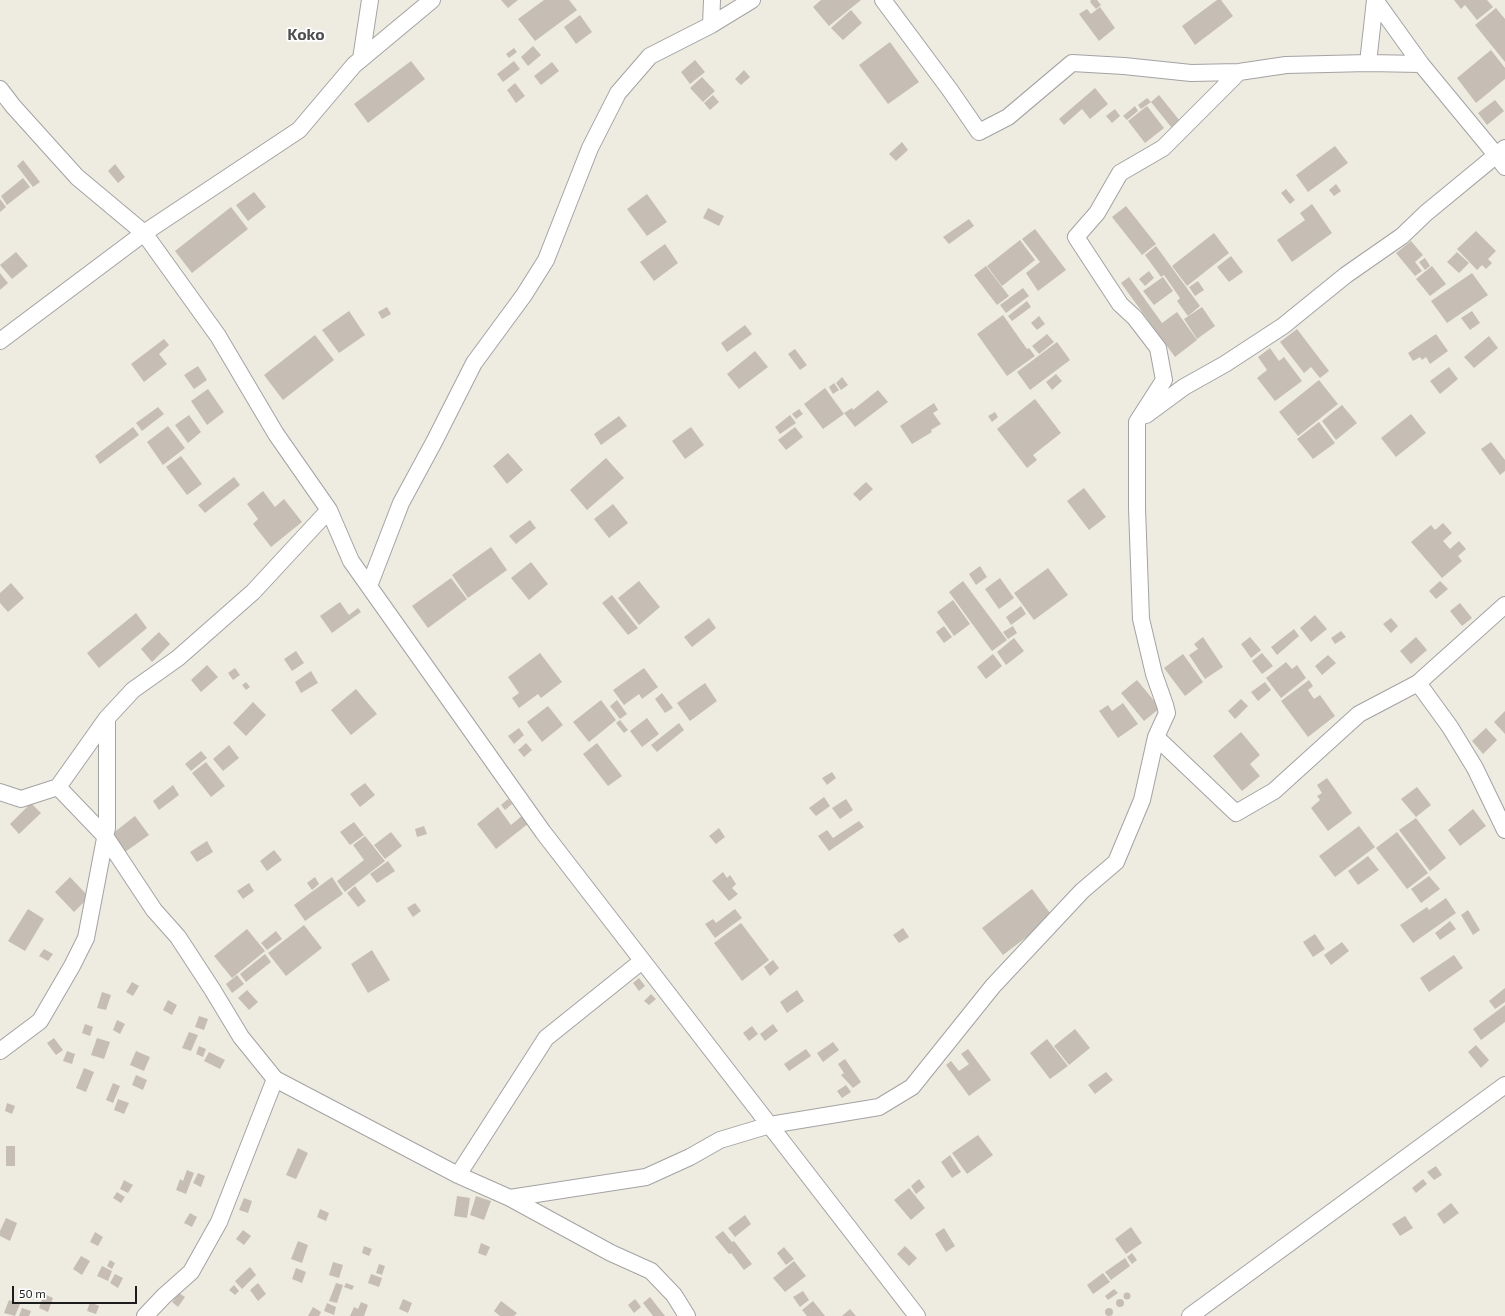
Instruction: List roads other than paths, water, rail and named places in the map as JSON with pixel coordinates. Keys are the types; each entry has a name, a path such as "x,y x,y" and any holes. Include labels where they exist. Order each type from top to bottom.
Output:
{"street":[{"path":"361,59 370,0"},
{"path":"0,341 144,233 298,130 354,65 432,0"},
{"path":"711,25 712,0"},
{"path":"369,586 401,503 474,363 524,295 546,260 590,148 618,93 650,56 711,25 752,0"},
{"path":"883,0 950,90 979,132 1008,117 1072,63 1124,66 1191,73 1239,72 1286,65 1368,63 1422,64"},
{"path":"1368,63 1375,0"},
{"path":"1137,422 1184,387 1225,364 1283,326 1346,275 1402,236 1426,213 1502,157 1422,64 1375,0"},
{"path":"510,1198 646,1177 690,1157 720,1140 770,1125 879,1107 912,1087 993,986 1082,891 1116,862 1142,800 1156,737 1167,713 1154,674 1141,619 1137,508 1137,422 1164,380 1158,348 1136,318 1120,304 1076,237 1097,213 1120,173 1164,148 1239,72"},
{"path":"0,89 13,106 77,177 144,233 218,336 276,434 329,510 351,561 543,832 917,1316"},
{"path":"0,792 20,799 58,787 107,718 133,690 178,658 253,592 329,510"},
{"path":"1156,737 1236,814 1274,791 1359,714 1418,684 1505,605"},
{"path":"1418,684 1461,744 1475,768 1505,830"},
{"path":"0,1051 40,1021 72,966 86,938 107,828 107,718"},
{"path":"58,787 106,836 154,910 178,936 241,1037 275,1079 458,1175 510,1198 611,1253 651,1271 674,1296 687,1316"},
{"path":"458,1175 546,1038 642,961"},
{"path":"145,1316 164,1296 191,1272 219,1222 275,1079"},
{"path":"1190,1316 1505,1085"}],"district":[{"name":"Koko","path":"306,35"}]}
